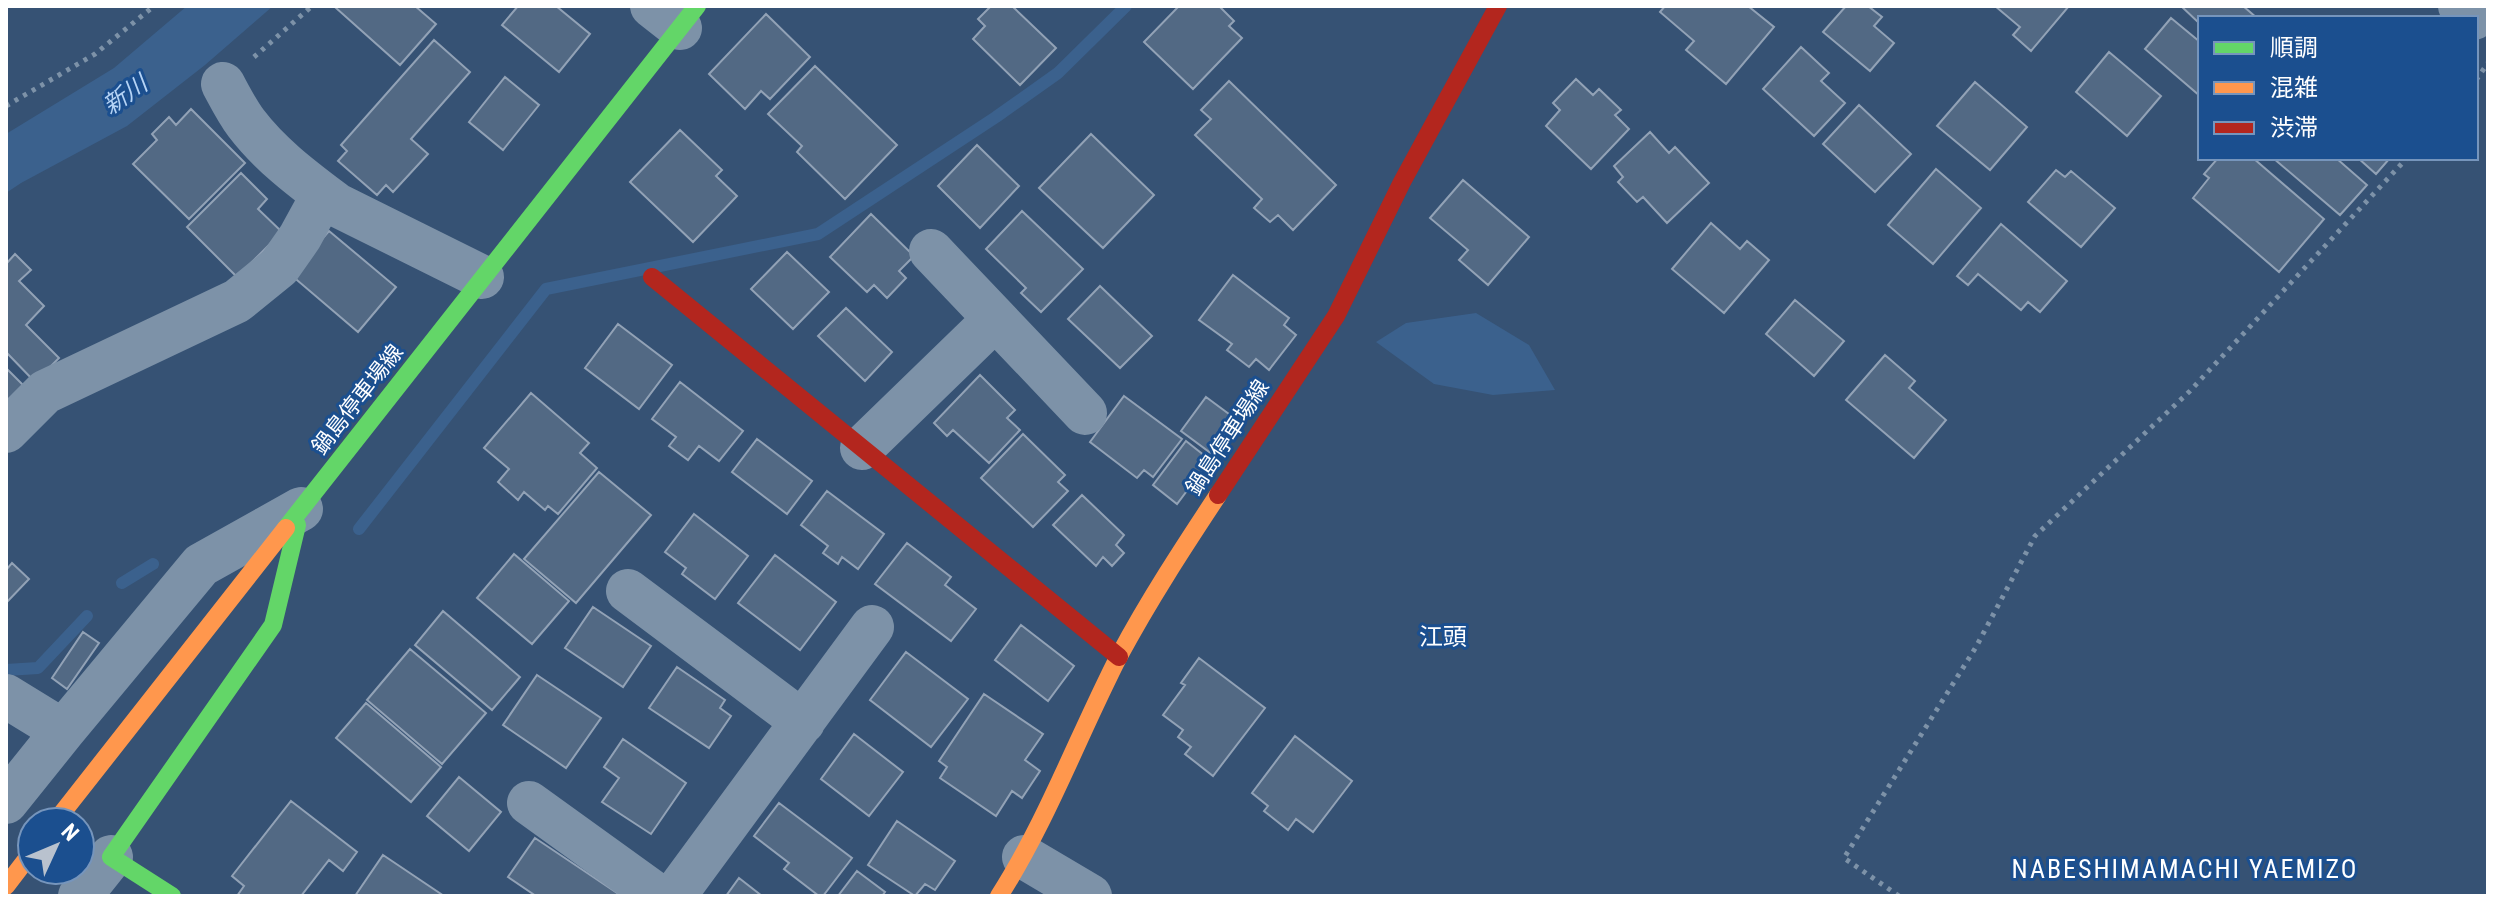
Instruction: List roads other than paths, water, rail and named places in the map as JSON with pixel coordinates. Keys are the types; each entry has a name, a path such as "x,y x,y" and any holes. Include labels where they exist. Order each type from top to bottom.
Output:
{"main road":[{"name":"鍋島停車場線","path":"999,896 1024,857 1119,657 1162,580 1336,316 1402,182 1498,6"},
{"name":"鍋島停車場線","path":"67,806 482,277 676,13"},
{"path":"652,277 1119,657"},
{"path":"172,896 111,857 273,625 301,509"}],"street":[{"path":"223,84 244,121 277,158 323,195 337,205 482,277"},
{"path":"6,431 45,392 237,301 279,267 323,195"},
{"path":"931,251 1085,413"},
{"path":"862,448 995,319"},
{"path":"6,802 201,565 301,509"},
{"path":"628,591 803,722"},
{"path":"674,896 872,627"},
{"path":"6,696 63,731"},
{"path":"529,803 658,896"},
{"path":"80,896 111,857"},
{"path":"1024,857 1090,896"}],"water":[{"name":"新川","path":"187,6 273,6 205,65 127,126 6,193 6,134 114,68"},
{"path":"1476,313 1529,345 1555,390 1493,395 1434,384 1376,342 1406,323"}],"waterway":[{"path":"359,529 546,289 818,234 1058,73 1126,6"},
{"path":"122,583 153,564"},
{"path":"6,670 38,668 87,616"}],"district":[{"name":"江頭","path":"1443,637"},
{"name":"NABESHIMAMACHI YAEMIZO","path":"2185,869"}]}
